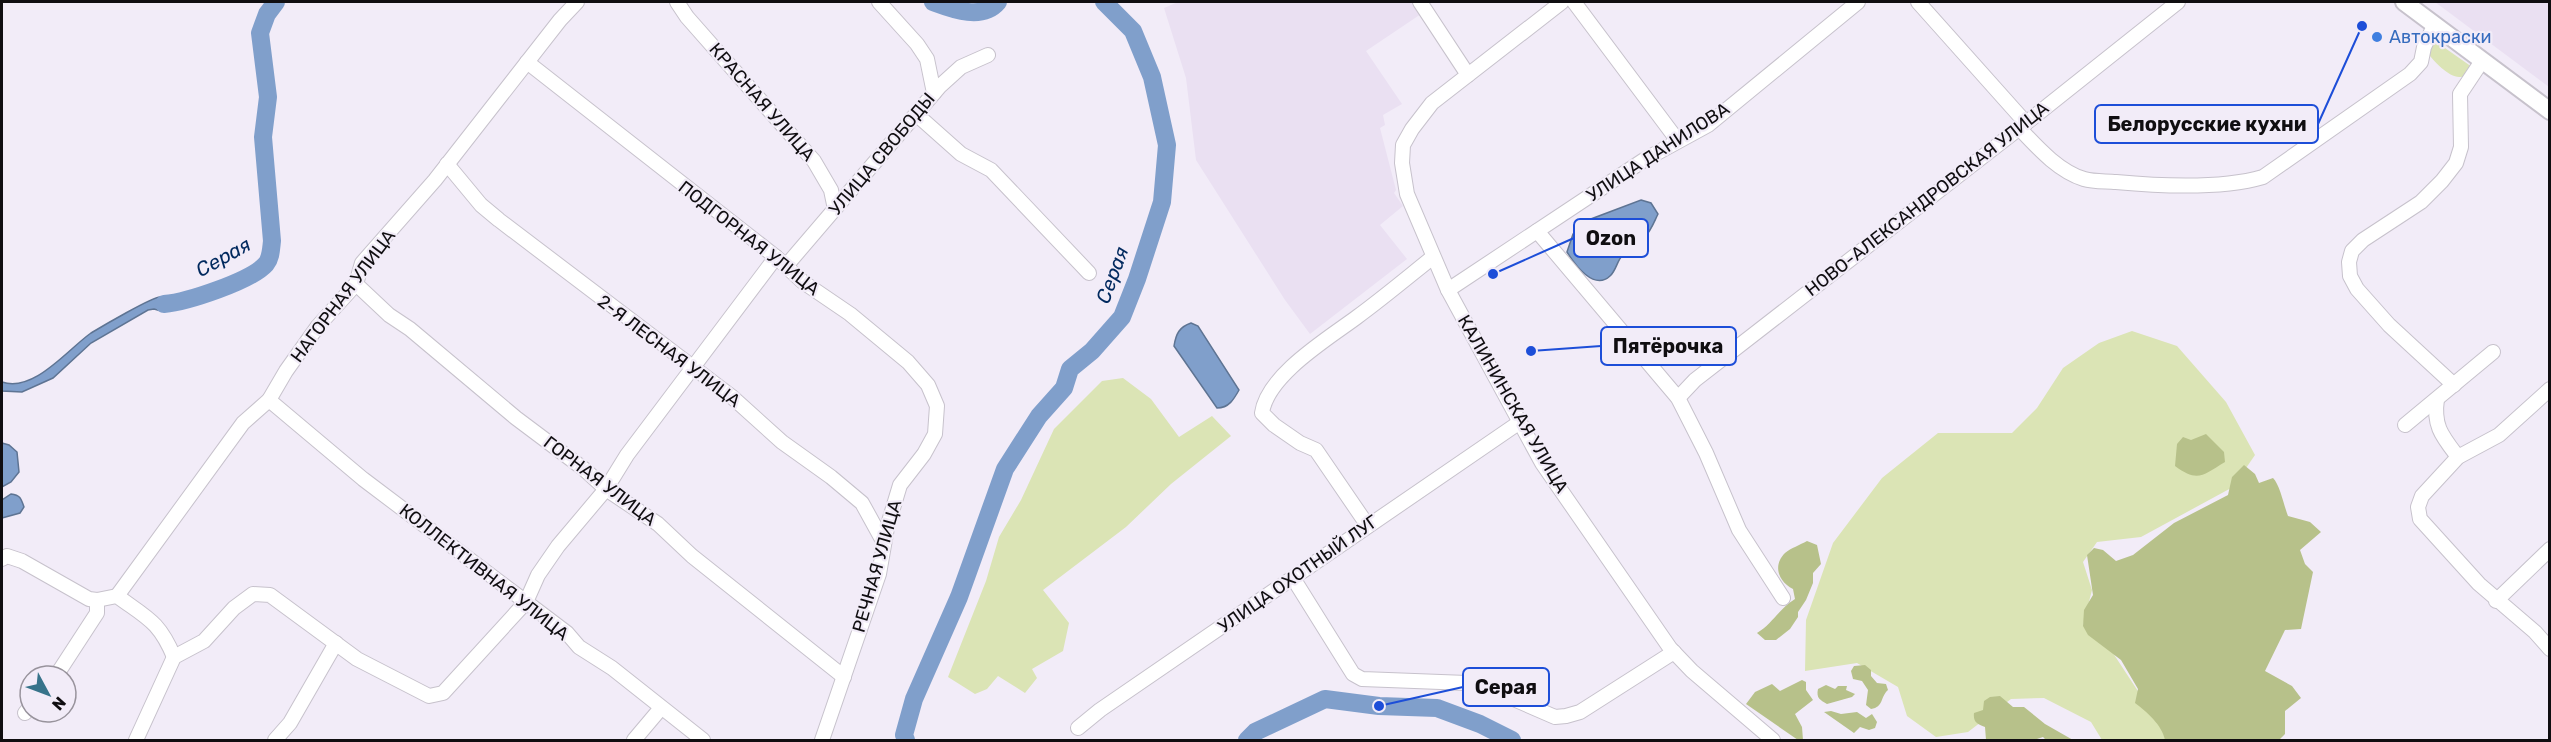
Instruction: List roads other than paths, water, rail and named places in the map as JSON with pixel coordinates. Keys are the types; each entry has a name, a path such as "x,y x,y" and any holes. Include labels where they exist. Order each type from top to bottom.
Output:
{"main road":[{"path":"2404,2 2550,111"}],"street":[{"name":"НАГОРНАЯ УЛИЦА","path":"117,596 243,423 269,400 286,371 318,326 356,284 362,264 447,164 577,2"},
{"name":"КРАСНАЯ УЛИЦА","path":"677,2 687,17 814,161 831,190 835,209"},
{"path":"879,2 917,44 927,59 934,93"},
{"path":"1420,2 1468,75 1562,2"},
{"path":"1574,2 1678,141"},
{"name":"УЛИЦА ДАНИЛОВА","path":"1448,290 1644,160 1708,124 1858,2"},
{"path":"1918,2 2023,125 2043,153 2065,170 2084,180 2147,185 2246,182 2263,177 2410,74 2421,63 2424,47 2434,26"},
{"name":"НОВО-АЛЕКСАНДРОВСКАЯ УЛИЦА","path":"1678,398 1695,380 2178,2"},
{"name":"УЛИЦА СВОБОДЫ","path":"336,643 357,659 429,696 443,693 526,602 538,575 558,546 606,489 627,455 691,368 781,261 835,209 934,93 961,67 988,55"},
{"path":"2454,385 2389,325 2357,289 2350,276 2349,262 2352,251 2363,240 2421,202 2456,163 2461,147 2460,94 2482,61"},
{"name":"ПОДГОРНАЯ УЛИЦА","path":"527,62 781,261 803,282 850,314 908,362 928,385 937,406 935,434"},
{"name":"КАЛИНИНСКАЯ УЛИЦА","path":"1468,75 1432,103 1403,145 1402,163 1407,194 1448,290 1542,463 1674,652 1773,741"},
{"path":"916,114 961,154 991,170 1089,273"},
{"name":"2-Я ЛЕСНАЯ УЛИЦА","path":"447,164 481,205 691,368 731,396 782,442 862,502 884,543"},
{"path":"1537,231 1678,398 1706,453 1739,530 1784,598"},
{"path":"1368,526 1316,450 1300,443 1274,425 1262,413 1263,405 1281,380 1308,354 1433,257"},
{"name":"ГОРНАЯ УЛИЦА","path":"356,284 389,315 435,349 516,418 585,469 606,489 658,525 692,556 844,676"},
{"path":"2405,424 2493,352"},
{"path":"2547,643 2496,601 2420,519 2418,507 2422,496 2458,457 2499,435 2550,389"},
{"path":"2438,399 2435,412 2437,426 2458,457"},
{"name":"КОЛЛЕКТИВНАЯ УЛИЦА","path":"269,400 363,479 567,633 579,647 612,668 703,741"},
{"name":"УЛИЦА ОХОТНЫЙ ЛУГ","path":"1078,728 1100,710 1520,422"},
{"name":"РЕЧНАЯ УЛИЦА","path":"822,741 879,574 884,543 900,485 924,454 935,434"},
{"path":"2496,601 2550,549"},
{"path":"2,558 7,556 22,561 78,594 97,600 117,596 154,623 164,634 174,657"},
{"path":"1293,578 1353,674 1362,680 1467,683 1509,697 1555,717 1580,712 1674,652"},
{"path":"136,741 174,657 204,641 234,608 253,594 270,595 336,643 290,723 275,741"},
{"path":"64,664 97,613 97,600"},
{"path":"634,741 661,708"}],"water":[{"path":"1641,200 1651,203 1658,214 1652,226 1639,243 1622,256 1610,276 1604,280 1591,278 1567,252 1573,234 1583,222"},
{"path":"186,294 190,301 161,311 148,310 91,343 53,378 22,392 2,391 2,382 14,384 38,376 91,333 137,307 155,298 171,299"},
{"path":"1191,323 1198,326 1239,390 1228,405 1217,408 1174,346 1179,331"},
{"path":"2,443 9,445 17,452 19,472 11,482 2,487"},
{"path":"11,494 20,497 24,507 20,513 2,518 2,500"}],"waterway":[{"name":"Серая","path":"164,304 202,295 233,284 258,271 269,259 272,241 263,137 268,97 260,33 267,14 276,2"},
{"name":"Серая","path":"933,2 967,12 984,11 998,2"},
{"name":"Серая","path":"906,740 904,735 914,699 959,597 1005,469 1039,416 1064,388 1070,369 1092,351 1122,317 1162,202 1167,145 1152,77 1133,31 1104,2"},
{"name":"Серая","path":"1247,740 1255,732 1325,699 1379,706 1437,708 1480,724 1512,740"}],"place":[{"name":"Белорусские кухни","path":"2362,26"},
{"name":"Автокраски","path":"2377,37"},
{"name":"Ozon","path":"1493,274"},
{"name":"Пятёрочка","path":"1531,351"},
{"name":"Серая","path":"1379,706"}]}
